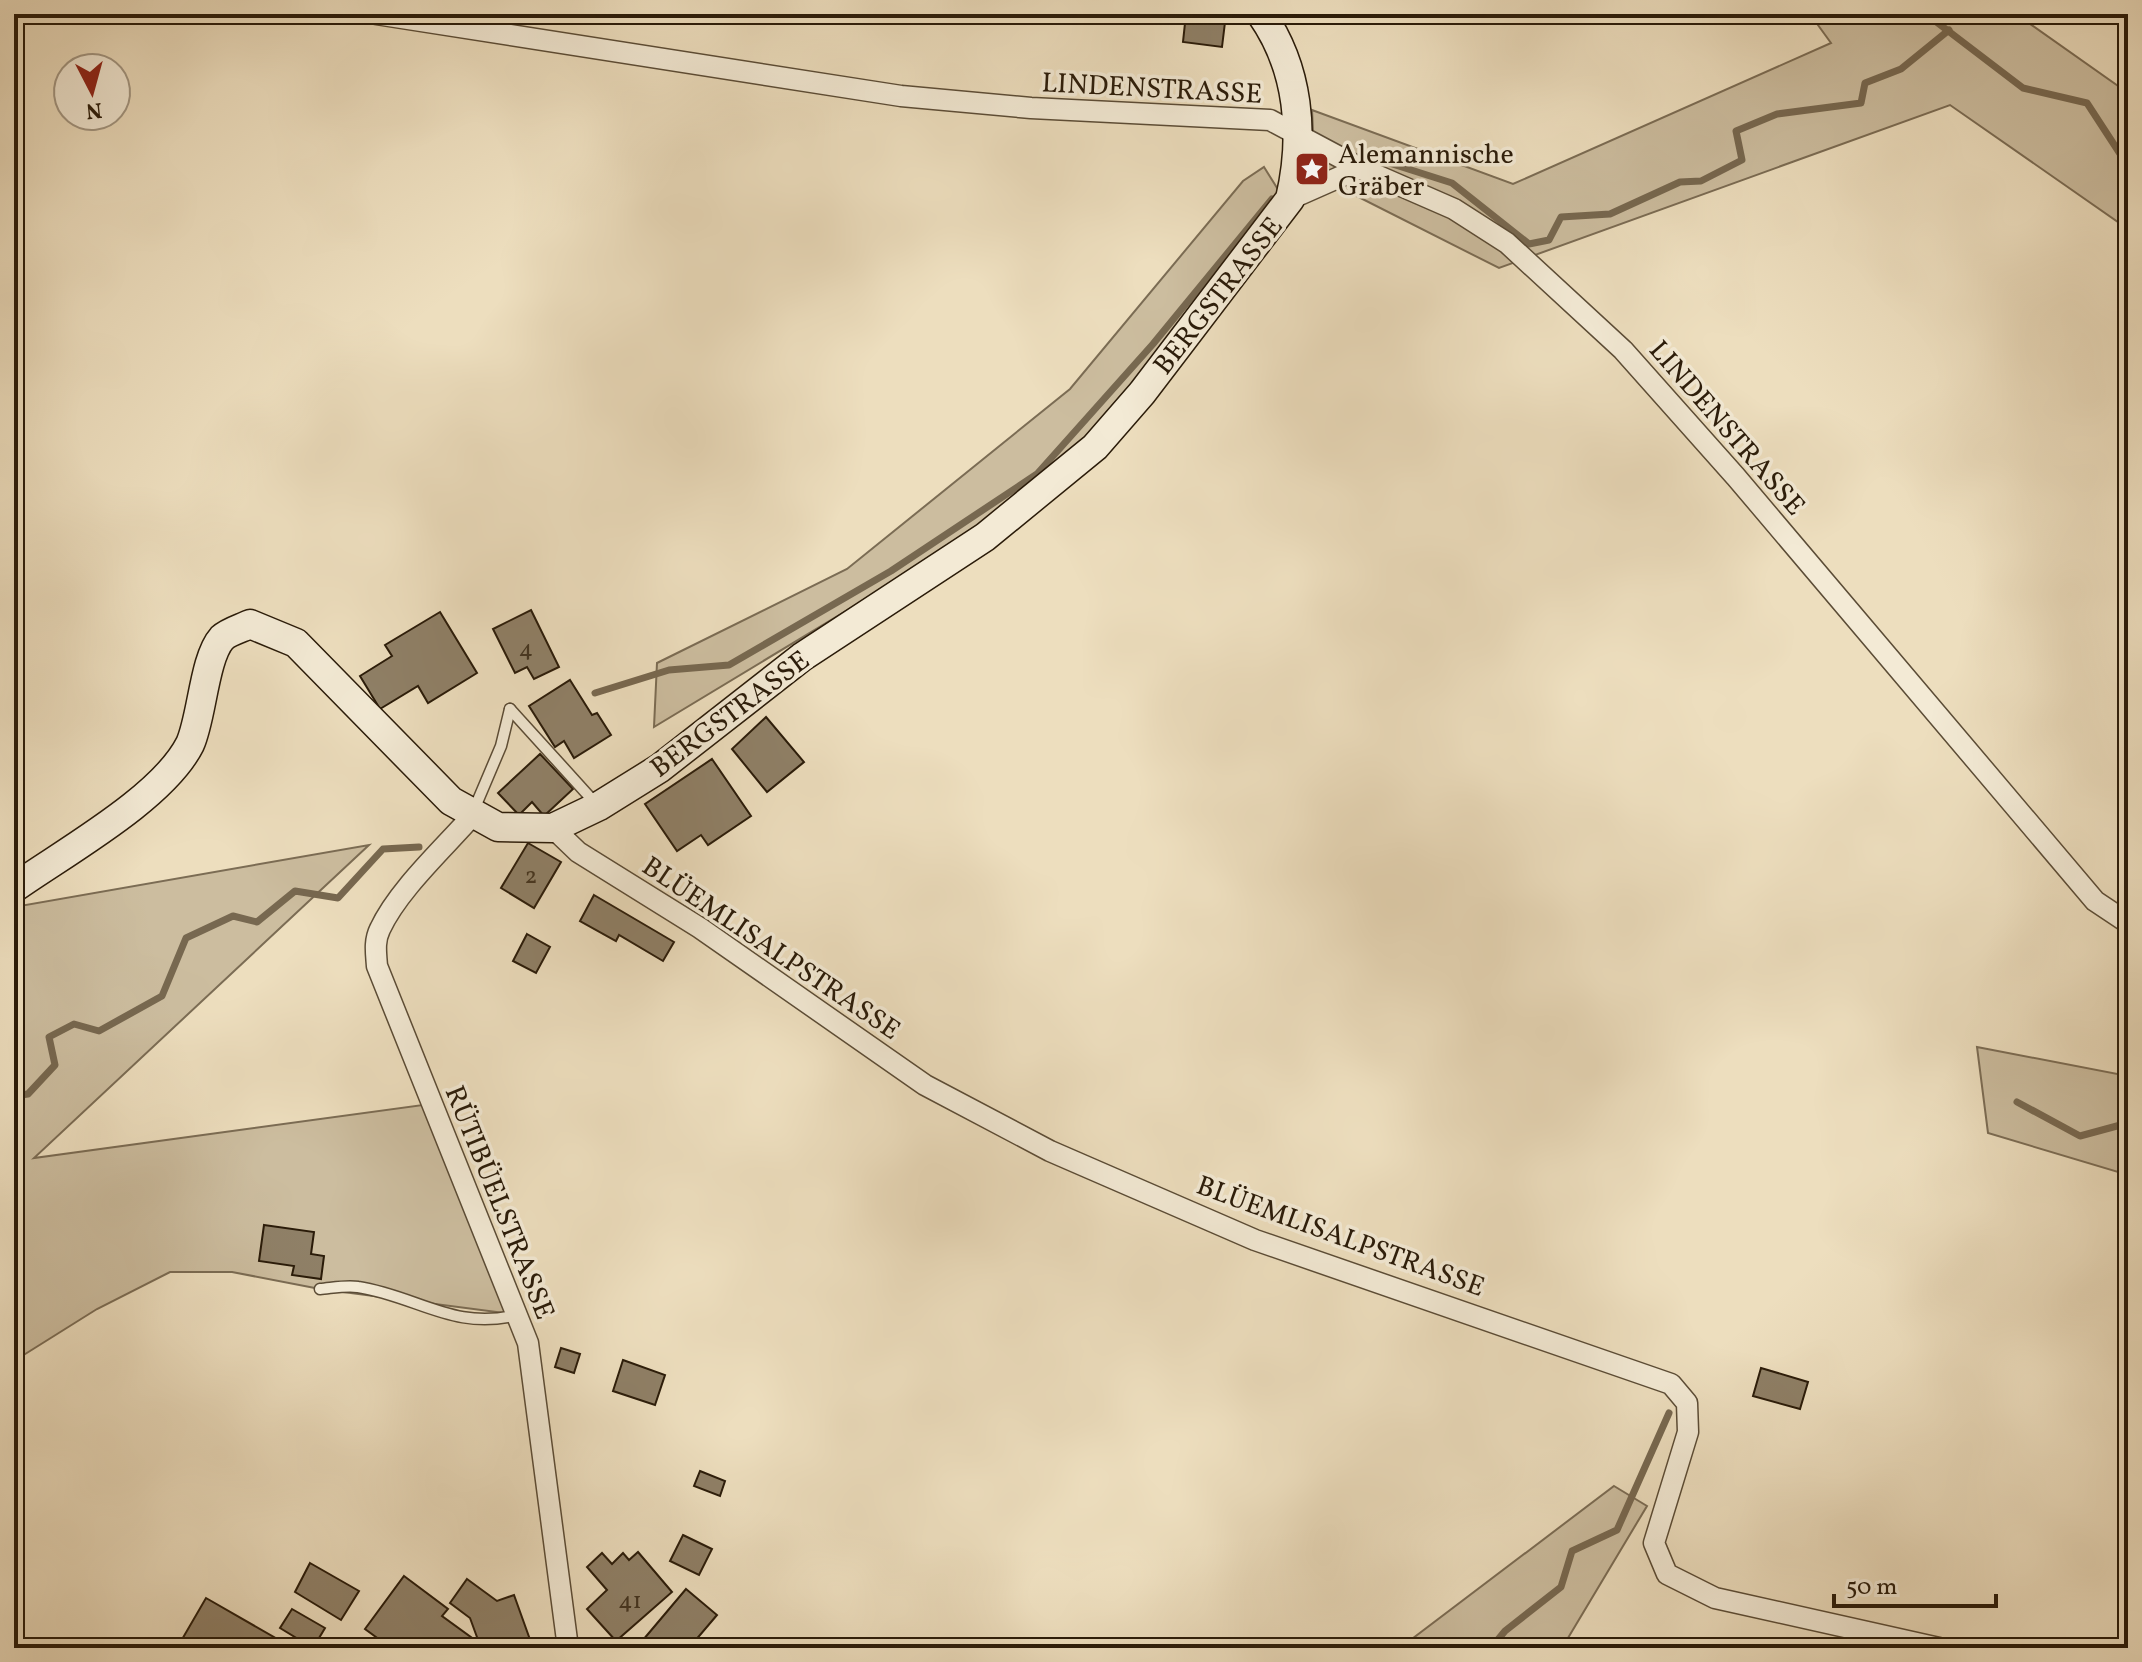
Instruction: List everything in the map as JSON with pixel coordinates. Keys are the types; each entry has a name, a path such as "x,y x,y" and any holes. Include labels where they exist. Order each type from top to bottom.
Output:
{"street":[{"name":"LINDENSTRASSE","path":"376,14 901,96 1031,108 1270,120 1360,168 1454,209 1507,243 1623,350 1736,477 2095,901 2128,923"},
{"name":"BERGSTRASSE","path":"14,888 141,799 170,774 190,743 211,665 222,638 250,624 296,643 430,783 472,816 498,827 553,828 599,806 714,728 802,657 985,537 1095,447 1142,393 1290,199 1297,171 1297,133 1290,66 1261,14"},
{"path":"1290,199 1360,168"},
{"name":"RÜTIBÜELSTRASSE","path":"472,816 402,897 380,928 375,945 377,966 430,1104 519,1315 534,1372 568,1648"},
{"name":"BLÜEMLISALPSTRASSE","path":"553,828 578,852 700,928 925,1085 1050,1151 1255,1240 1671,1384 1687,1403 1688,1432 1654,1543 1667,1574 1715,1598 1939,1648"}],"lane":[{"path":"472,816 476,798 501,746 510,709 599,806"},
{"path":"320,1289 358,1287 465,1320 491,1322 519,1315"}],"shaded area":[{"path":"1810,14 2016,14 2128,93 2128,229 1950,105 1499,268 1315,175 1312,110 1513,184 1831,43"},
{"path":"1264,167 1287,204 1142,393 1005,515 654,727 657,663 847,569 1070,389 1243,181"},
{"path":"369,845 34,1158 430,1104 519,1315 320,1289 232,1272 170,1272 97,1309 14,1361 14,907"},
{"path":"1977,1047 2128,1076 2128,1175 1988,1133"},
{"path":"1614,1486 1647,1506 1562,1648 1400,1648"}],"building":[{"path":"1186,14 1226,14 1222,47 1183,42"},
{"path":"531,610 559,667 534,679 527,667 515,673 493,629"},
{"path":"440,612 477,673 428,703 418,686 380,709 360,676 392,656 385,645"},
{"path":"570,680 592,715 597,713 611,735 574,758 564,741 555,747 529,706"},
{"path":"766,717 804,762 767,792 732,749"},
{"path":"540,754 573,789 544,816 532,802 519,815 498,793"},
{"path":"712,759 751,816 708,845 701,835 677,851 645,804"},
{"path":"528,843 561,862 534,908 501,888"},
{"path":"594,895 674,942 663,961 619,935 616,941 580,921"},
{"path":"527,934 550,947 536,973 513,961"},
{"path":"264,1225 314,1232 311,1254 324,1256 321,1279 292,1275 294,1266 259,1261"},
{"path":"561,1348 580,1354 574,1373 555,1367"},
{"path":"623,1360 665,1375 655,1405 613,1391"},
{"path":"1761,1368 1808,1382 1800,1409 1753,1396"},
{"path":"700,1471 725,1481 720,1496 694,1486"},
{"path":"683,1535 712,1549 699,1575 670,1561"},
{"path":"638,1552 672,1592 616,1641 587,1609 607,1590 587,1567 602,1553 612,1564 623,1553 629,1560"},
{"path":"310,1563 359,1591 341,1620 295,1592"},
{"path":"404,1576 448,1609 442,1616 479,1643 475,1648 391,1648 365,1629"},
{"path":"467,1579 497,1601 514,1595 533,1648 481,1648 470,1618 450,1603"},
{"path":"686,1589 717,1615 689,1648 652,1648 643,1640"},
{"path":"206,1598 293,1648 177,1648"},
{"path":"292,1609 325,1628 313,1648 280,1628"}],"waterway":[{"path":"1926,14 2023,88 2087,103 2128,166"},
{"path":"1361,154 1452,183 1529,244 1549,240 1561,217 1610,214 1680,182 1701,181 1742,160 1736,131 1777,114 1861,103 1865,83 1901,69 1949,30"},
{"path":"595,693 669,670 729,665 891,571 1037,474 1153,344 1272,199"},
{"path":"14,1096 28,1094 55,1065 49,1037 74,1024 99,1031 162,996 186,938 233,916 257,922 295,891 338,898 383,849 419,847"},
{"path":"2017,1102 2080,1136 2128,1123"},
{"path":"1491,1648 1505,1631 1561,1587 1572,1551 1617,1530 1669,1413"}],"place":[{"name":"Alemannische Gräber","path":"1312,169"}]}
